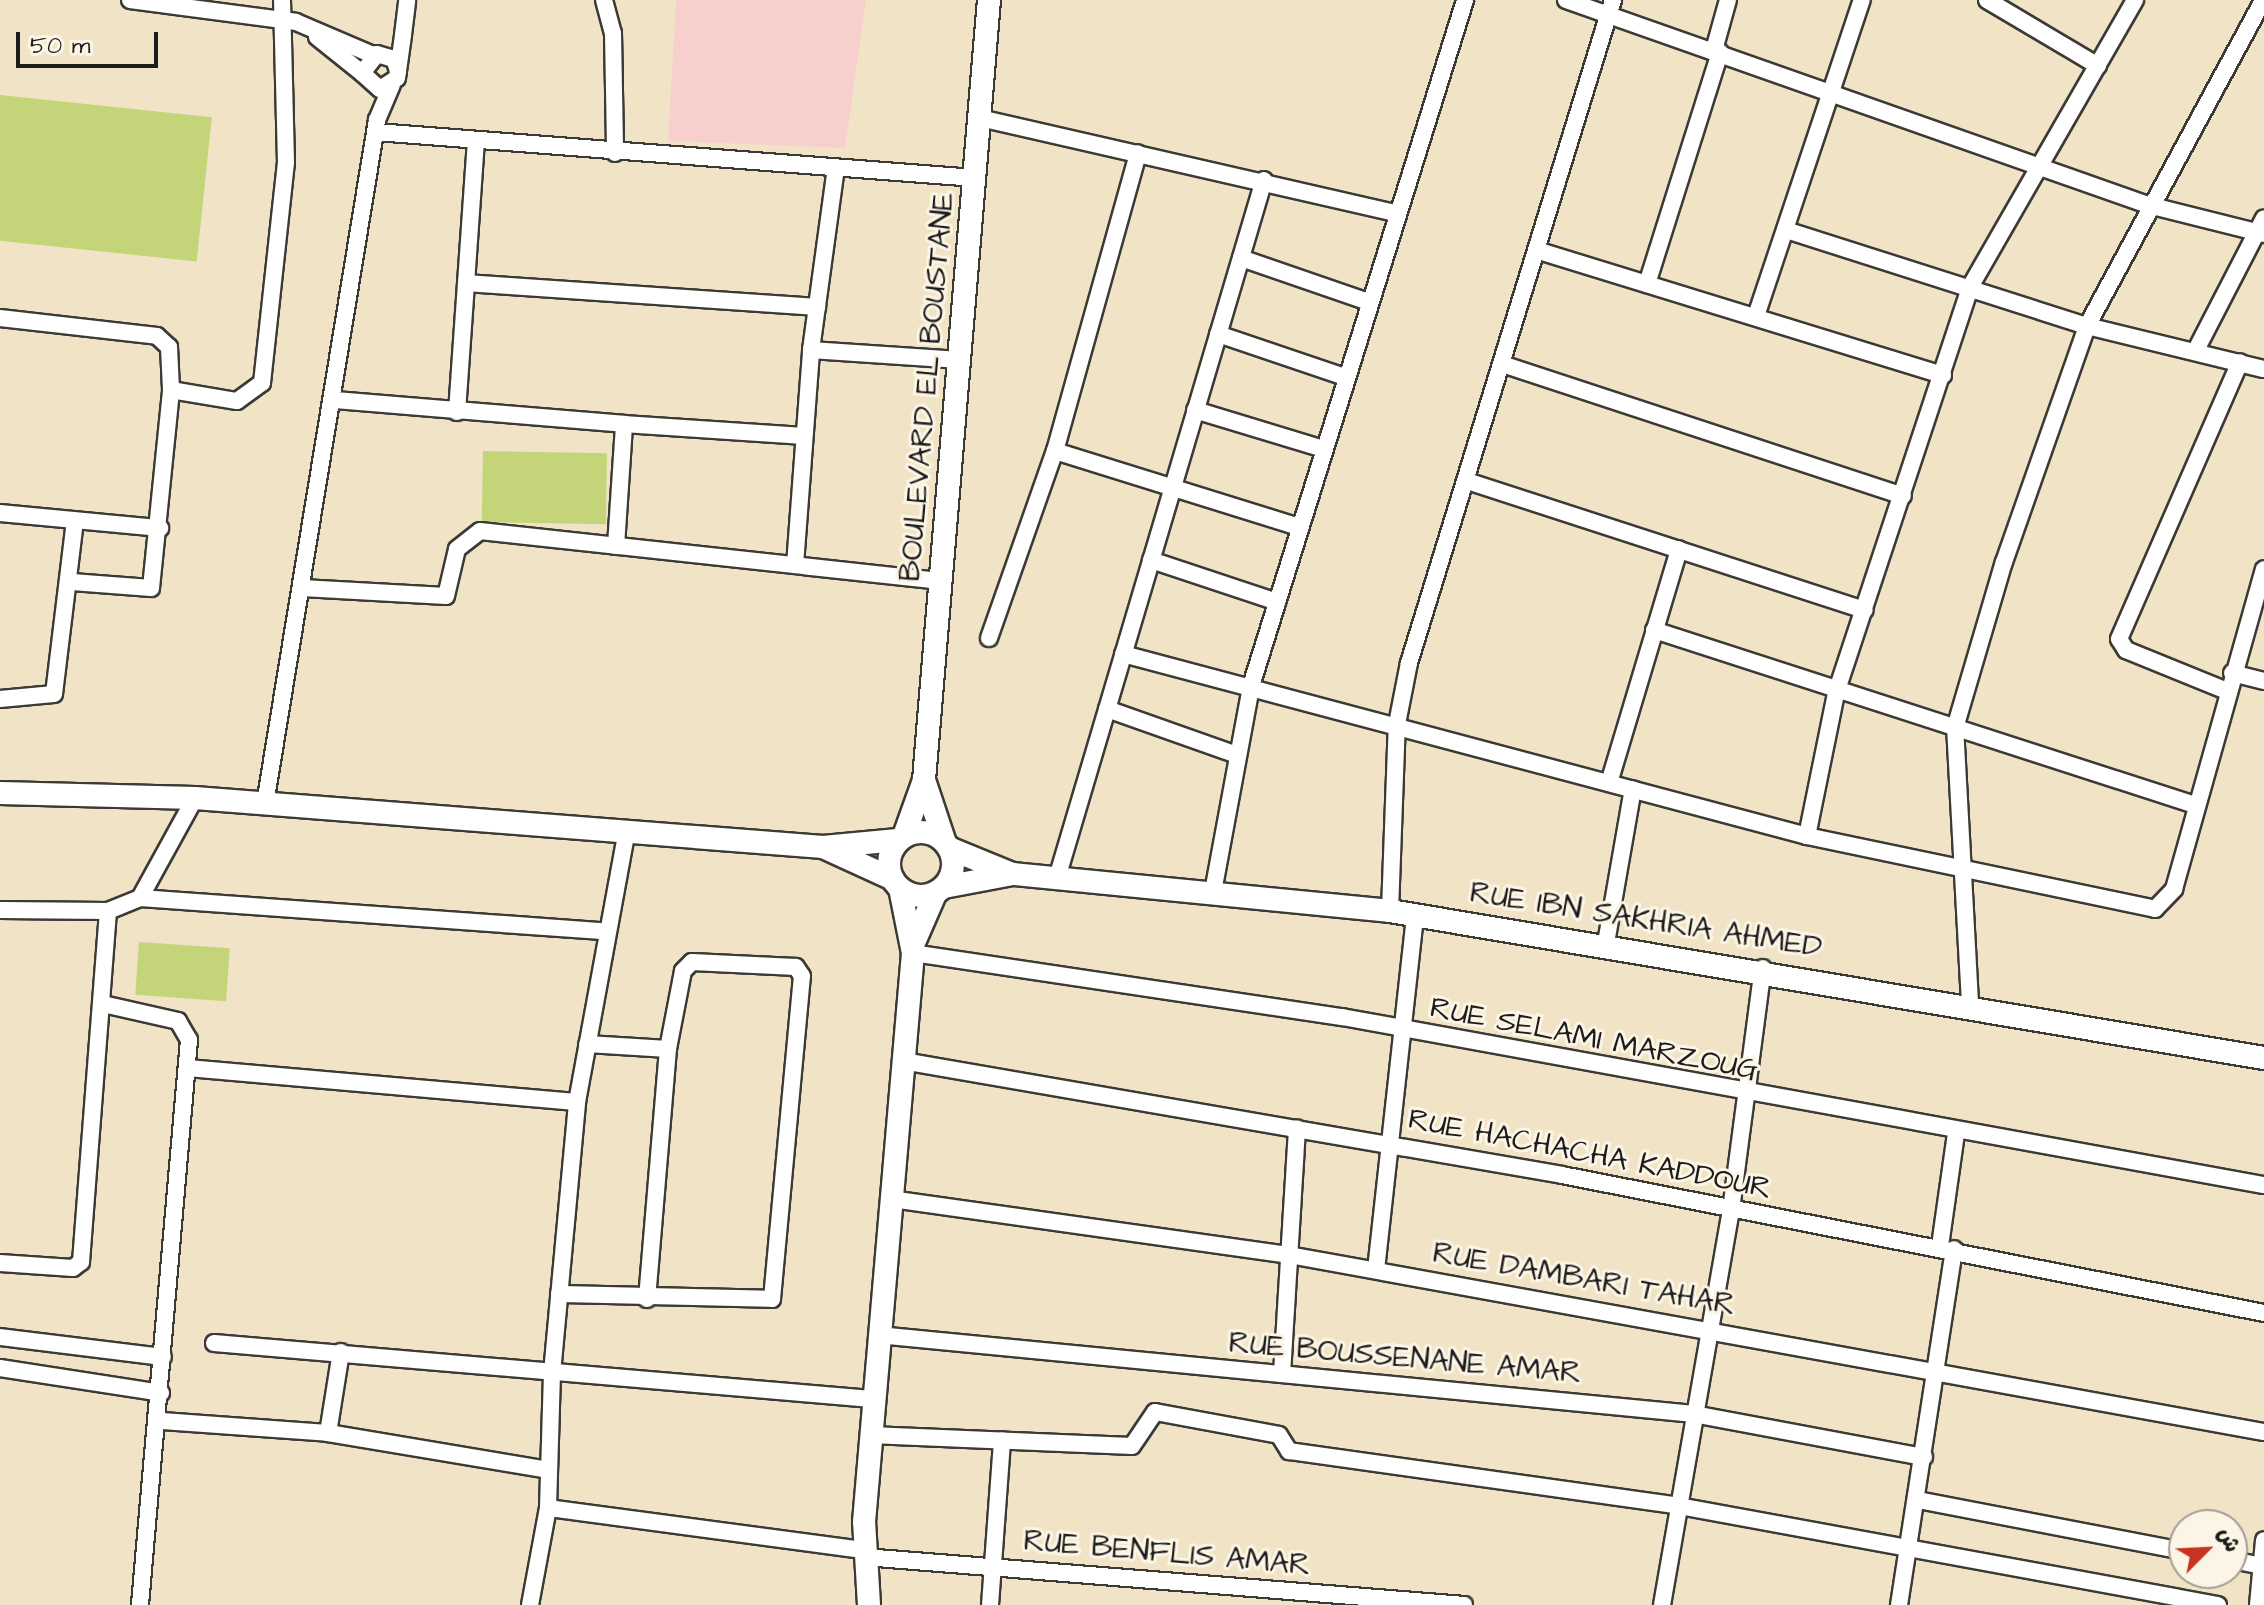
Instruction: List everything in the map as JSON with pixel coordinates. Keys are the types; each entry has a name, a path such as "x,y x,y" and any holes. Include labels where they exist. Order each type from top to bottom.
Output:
{"main road":[{"name":"BOULEVARD EL BOUSTANE","path":"924,780 989,0"},
{"path":"869,1605 864,1553 872,1399 912,950 889,857 901,838 924,780"},
{"path":"912,950 940,890 953,871 947,844 924,780"},
{"path":"0,793 195,798 823,847 901,838 919,831 1013,874"},
{"path":"823,847 896,884 940,890 1013,874"},
{"name":"RUE IBN SAKHRIA AHMED","path":"1013,874 1390,911 1763,968 2264,1058"}],"street":[{"path":"130,0 289,20 394,59 395,78"},
{"path":"171,390 237,401 262,383 286,163 289,20 282,0"},
{"path":"265,804 334,400 376,126 395,78 407,0"},
{"path":"604,0 613,33 615,153"},
{"path":"1213,892 1251,686 1465,0"},
{"path":"1566,0 1609,7 1717,51 2148,205 2262,228 2196,350"},
{"path":"1647,284 1717,51 1728,0"},
{"path":"1756,316 1862,0"},
{"path":"1987,0 2098,66"},
{"path":"1807,836 1836,693 1970,287 2135,0"},
{"path":"1970,1003 1955,728 2004,562 2087,326 2148,205 2263,0"},
{"path":"1390,911 1397,724 1609,7"},
{"path":"289,20 365,78 395,78"},
{"path":"376,126 365,78 375,54 403,35"},
{"path":"980,118 1264,180 1398,214"},
{"path":"376,126 476,143 975,178"},
{"path":"457,412 476,143"},
{"path":"989,638 1055,451 1138,153"},
{"path":"795,565 811,350 836,168"},
{"path":"1057,878 1264,180"},
{"path":"1786,230 2087,326 2196,350 2264,369"},
{"path":"1536,250 1943,375"},
{"path":"1241,258 1369,302"},
{"path":"466,283 817,307"},
{"path":"0,318 157,336 169,347 171,390 160,528 148,591 72,582"},
{"path":"1218,334 1345,377"},
{"path":"811,350 960,360"},
{"path":"2227,691 2126,650 2119,639 2240,362"},
{"path":"1502,364 1903,496"},
{"path":"334,400 457,412 804,436"},
{"path":"1195,410 1323,449"},
{"path":"616,546 624,424"},
{"path":"1055,451 1299,527"},
{"path":"1467,481 1865,610"},
{"path":"0,513 160,528"},
{"path":"0,699 54,694 72,582 75,521"},
{"path":"302,588 446,596 457,549 480,531 941,581"},
{"path":"1609,783 1679,549"},
{"path":"1151,560 1277,602"},
{"path":"1123,654 1397,724 1807,836 2155,909 2170,899 2192,804 2264,569"},
{"path":"1654,630 1836,693 2192,804"},
{"path":"2232,673 2264,681"},
{"path":"1107,709 1237,755"},
{"path":"1606,943 1633,789"},
{"path":"140,898 195,798"},
{"path":"530,1605 548,1508 552,1373 577,1102 626,834"},
{"path":"0,910 108,911 140,898 606,931"},
{"path":"0,1263 73,1268 81,1262 108,911"},
{"path":"1376,1270 1415,915"},
{"name":"RUE SELAMI MARZOUG","path":"912,950 1401,1031 1747,1096 2264,1185"},
{"path":"559,1294 647,1299 760,1303 774,1296 800,971 689,963 668,1049 647,1299"},
{"path":"1662,1605 1731,1210 1763,968"},
{"path":"103,1004 178,1021 189,1040 163,1357 162,1421 140,1605"},
{"path":"587,1044 668,1049"},
{"name":"RUE HACHACHA KADDOUR","path":"903,1061 1390,1144 1947,1248 2264,1313"},
{"path":"187,1068 577,1102"},
{"path":"1282,1374 1297,1128"},
{"path":"1899,1605 1936,1372 1956,1133"},
{"name":"RUE DAMBARI TAHAR","path":"891,1199 1289,1255 2264,1432"},
{"name":"RUE BOUSSENANE AMAR","path":"878,1335 1694,1414 1924,1457"},
{"path":"0,1337 163,1357"},
{"path":"214,1343 872,1399"},
{"path":"328,1433 341,1352"},
{"path":"0,1368 161,1393"},
{"path":"870,1435 1136,1445 1146,1416 1155,1412 1279,1435 1289,1451 1679,1506 2218,1605"},
{"path":"162,1421 328,1433 548,1470"},
{"path":"990,1605 1002,1440"},
{"path":"1918,1500 2168,1548"},
{"name":"RUE BENFLIS AMAR","path":"548,1508 864,1553 992,1567 1464,1605"},
{"path":"2258,1605 2264,1540"}],"shaded area":[{"path":"676,0 866,0 845,148 668,141"}],"green space":[{"path":"0,95 212,117 197,261 0,241"},
{"path":"483,451 607,453 606,524 482,522"},
{"path":"139,942 230,948 226,1001 135,995"}]}
